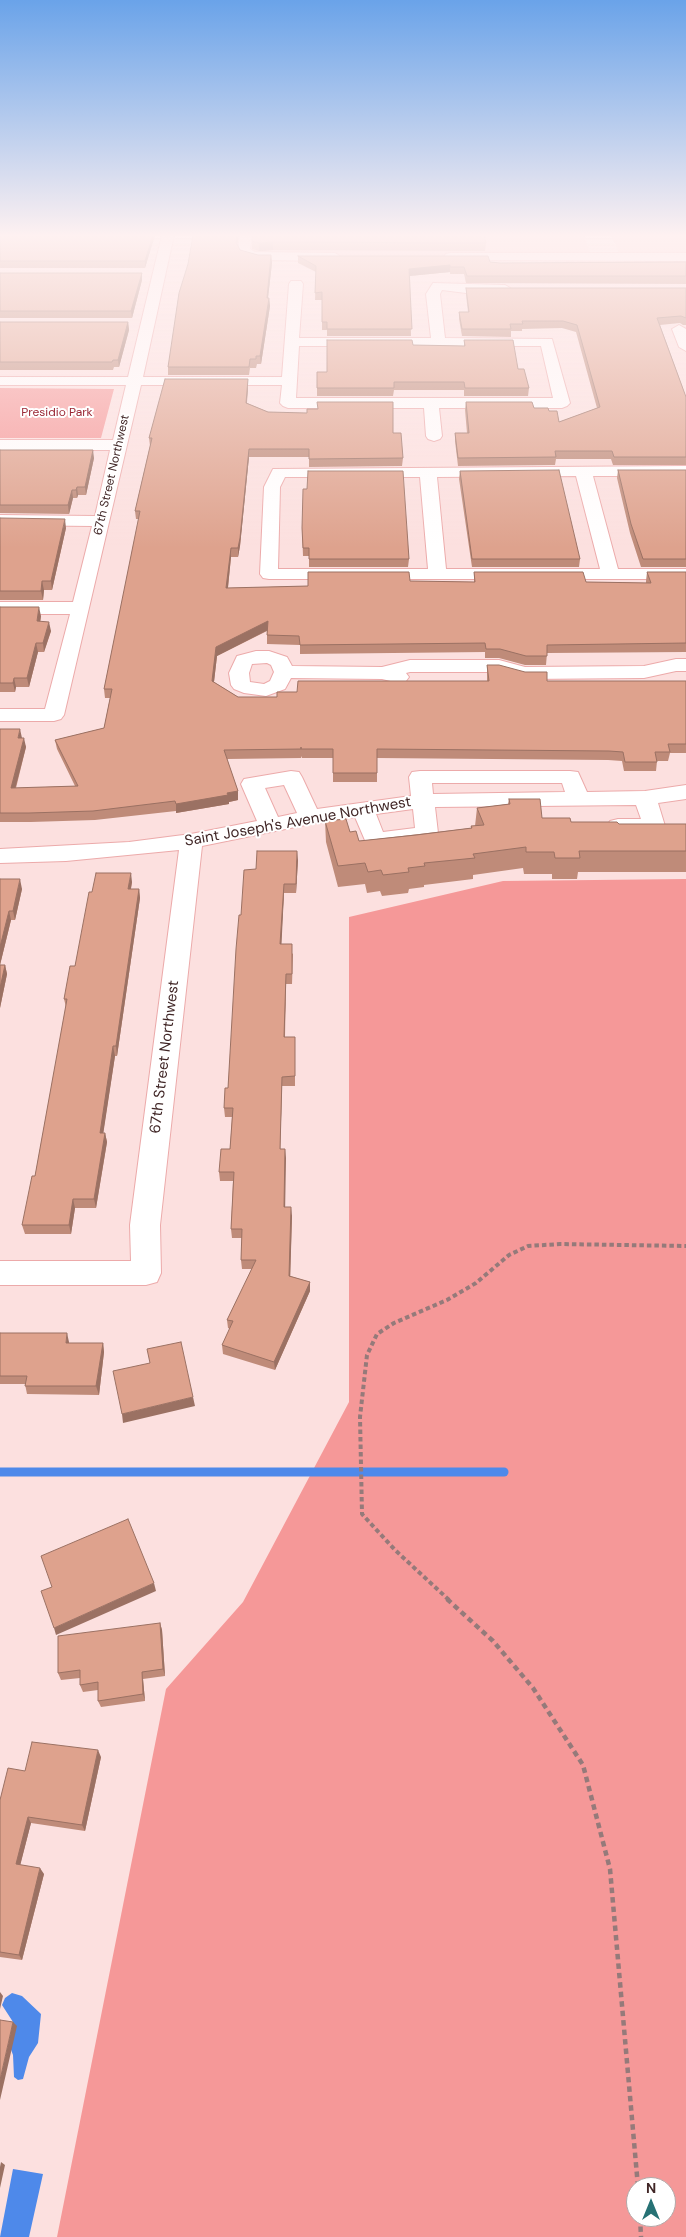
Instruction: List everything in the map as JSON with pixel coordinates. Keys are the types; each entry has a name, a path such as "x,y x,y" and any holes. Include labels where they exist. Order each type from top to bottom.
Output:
{"street":[{"name":"67th Street Northwest","path":"0,715 54,715 134,381 138,339"},
{"path":"292,342 546,342 562,403 288,403 292,342"},
{"path":"0,381 290,381"},
{"path":"431,404 434,436"},
{"path":"0,445 119,445"},
{"path":"583,471 610,574"},
{"path":"686,471 279,472 272,487 269,574 686,574"},
{"path":"428,472 437,574"},
{"path":"0,520 102,521"},
{"path":"0,608 81,608"},
{"path":"284,672 382,673 411,680 504,680 525,673 644,672 676,665 686,665"},
{"path":"644,672 672,680 686,680"},
{"path":"270,825 252,784 290,777 310,817"},
{"name":"Saint Joseph's Avenue Northwest","path":"0,856 111,851 191,841 310,817 362,808 422,801 565,806 686,792"},
{"path":"598,826 654,826 645,798"},
{"path":"362,808 375,840 427,834 422,801"},
{"name":"67th Street Northwest","path":"0,1273 146,1272 145,1225 191,841"}],"path":[{"path":"637,2177 610,1869 583,1765 533,1688 493,1641 395,1550 362,1514 360,1417 367,1355 377,1334 394,1323 447,1300 476,1283 509,1255 528,1246 560,1244 686,1246"}],"green space":[{"name":"Presidio Park","path":"0,388 114,389 101,438 0,438"},
{"path":"686,879 686,2237 57,2237 166,1689 243,1602 349,1402 349,917 503,881"}],"water":[{"path":"12,1993 22,1996 41,2014 38,2043 29,2057 23,2079 18,2080 14,2077 13,2055 9,2044 13,2022 2,2005 5,1998"},
{"path":"13,2169 43,2174 29,2237 0,2237"}],"building":[{"path":"0,339 123,339 118,360 113,360 112,362 0,362"},
{"path":"172,339 263,339 260,356 256,356 256,359 250,359 249,367 168,367"},
{"path":"581,339 665,339 686,397 686,457 614,457 612,451 555,451 556,457 458,458 455,433 469,433 466,402 532,402 534,408 548,408 549,411 557,411 559,422 600,407"},
{"path":"327,340 412,340 413,345 465,346 464,340 513,340 518,369 524,369 529,388 465,388 464,382 394,382 394,388 317,388 317,372 327,372"},
{"path":"165,379 248,379 246,403 268,412 307,413 307,409 318,409 317,402 393,402 393,433 401,433 403,458 309,459 309,449 249,449 240,538 238,548 231,548 226,588 308,586 308,572 409,572 410,581 475,582 474,572 583,572 586,582 651,583 647,572 686,572 686,643 547,645 547,656 526,656 500,649 486,649 485,643 300,645 299,636 267,635 268,621 216,647 212,681 238,697 277,697 277,692 297,692 298,681 489,681 487,665 499,665 525,672 547,672 547,681 686,681 686,744 668,744 670,752 655,752 657,762 625,762 623,752 609,751 377,749 377,773 333,773 333,749 224,750 238,791 227,793 228,795 176,804 175,801 93,811 0,813 0,729 20,729 18,738 24,738 11,788 78,786 55,740 104,728 112,689 104,689 140,511 135,511 152,438 149,438"},
{"path":"0,450 93,450 85,487 77,487 76,490 72,490 68,505 0,505"},
{"path":"559,470 580,559 472,559 460,471"},
{"path":"618,470 686,470 686,559 643,559 631,524"},
{"path":"308,471 403,471 409,559 309,559 309,548 303,548 302,528 303,489 307,489"},
{"path":"0,518 65,519 51,581 42,581 41,591 0,591"},
{"path":"0,607 39,607 37,621 49,622 43,643 36,643 27,678 14,678 13,683 0,683"},
{"path":"509,799 540,799 542,818 570,818 571,822 617,822 619,824 686,824 686,851 579,851 580,858 555,858 554,852 526,852 526,847 473,854 475,858 424,863 425,866 408,868 409,872 383,875 381,870 368,872 365,863 338,866 325,821 346,819 350,832 356,831 359,841 416,835 484,825 477,808 510,804"},
{"path":"257,851 297,851 296,884 284,884 280,944 292,944 292,974 286,974 284,1037 295,1037 295,1076 282,1077 280,1149 285,1149 284,1207 291,1207 289,1276 310,1282 274,1362 222,1345 233,1321 227,1320 256,1260 241,1260 242,1229 231,1229 234,1172 219,1172 221,1149 230,1149 233,1108 224,1108 225,1088 228,1088 236,949 239,915 241,915 244,870 256,869"},
{"path":"96,873 131,873 128,889 139,889 116,1046 113,1046 100,1133 105,1133 94,1199 73,1199 69,1225 22,1225 32,1176 35,1176 67,999 64,999 70,966 75,966 89,892 92,892"},
{"path":"0,879 20,879 13,911 9,911 0,947"},
{"path":"0,965 5,965 0,988"},
{"path":"0,1333 67,1333 66,1343 103,1343 96,1386 25,1386 27,1376 0,1376"},
{"path":"181,1342 193,1397 122,1414 113,1371 150,1363 147,1349"},
{"path":"128,1519 154,1583 54,1628 41,1591 52,1587 41,1556"},
{"path":"160,1623 163,1669 142,1672 143,1694 98,1701 98,1682 80,1685 80,1670 58,1673 58,1636"},
{"path":"32,1742 98,1750 82,1825 28,1817 16,1864 40,1868 19,1955 0,1952 0,1800 8,1768 25,1771"},
{"path":"0,2020 13,2022 0,2080"}],"waterway":[{"path":"0,1472 504,1472"}]}
